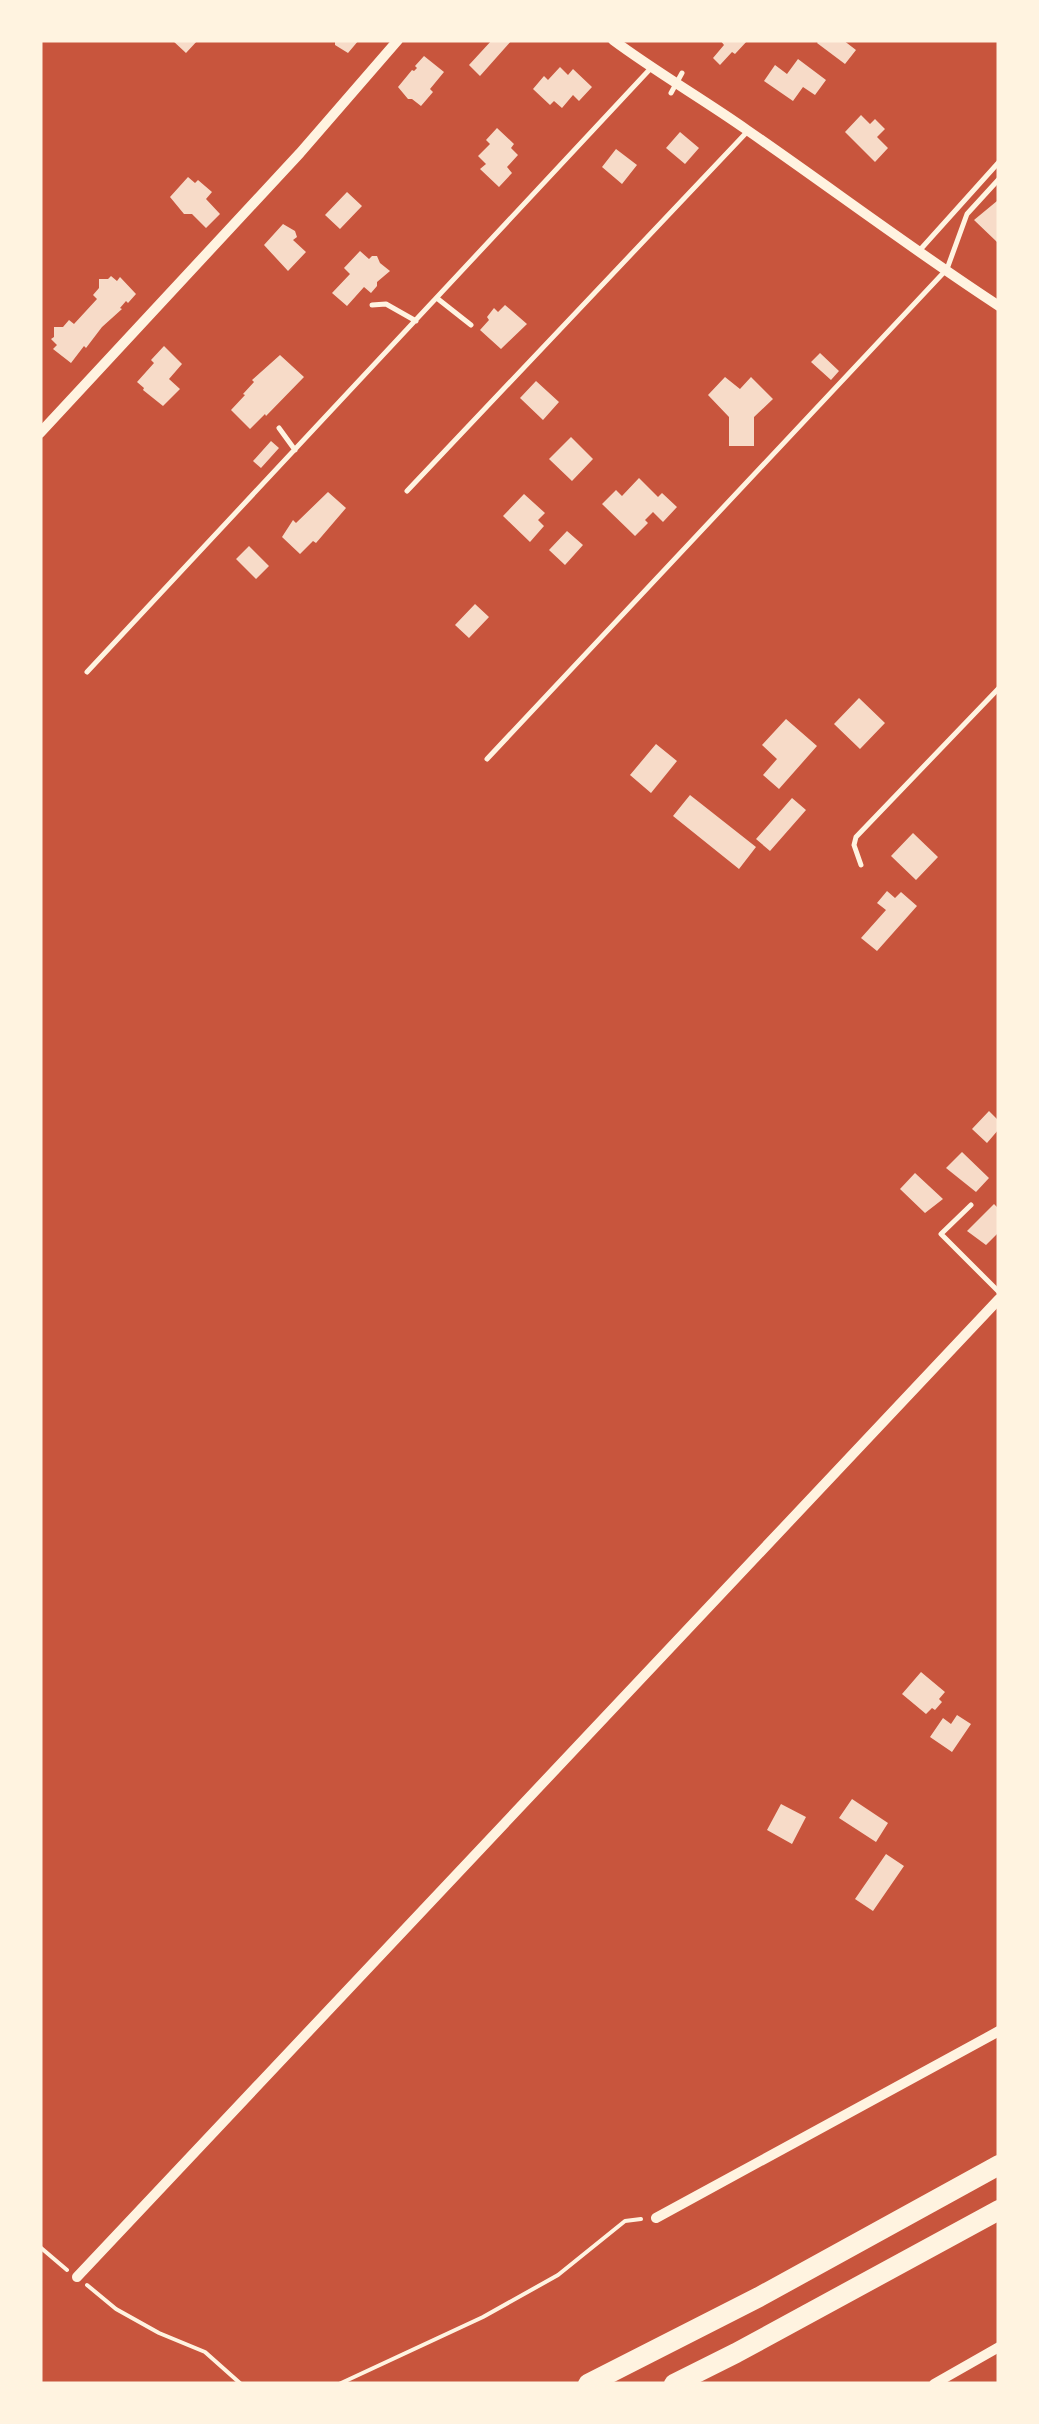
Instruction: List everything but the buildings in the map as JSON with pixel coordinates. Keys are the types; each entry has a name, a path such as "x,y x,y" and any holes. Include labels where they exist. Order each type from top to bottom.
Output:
{"highway":[{"path":"588,2384 759,2297 999,2165"},
{"path":"678,2383 999,2210"}],"street":[{"path":"40,433 300,153 398,40"},
{"path":"613,40 732,127 748,131 999,306"},
{"path":"77,2277 999,1296"},
{"path":"656,2218 999,2032"},
{"path":"934,2384 999,2347"}],"lane":[{"path":"87,672 651,68"},
{"path":"408,492 748,131"},
{"path":"919,251 999,162"},
{"path":"487,759 947,269 967,214 999,179"},
{"path":"438,298 472,325"},
{"path":"372,305 386,304 416,322"},
{"path":"279,428 295,450"},
{"path":"861,865 854,845 856,836 999,688"},
{"path":"971,1205 940,1234 999,1296"}],"path":[{"path":"339,2384 483,2317 558,2275 624,2221 656,2218"},
{"path":"40,2248 116,2308 160,2334 205,2352 241,2384"}]}
